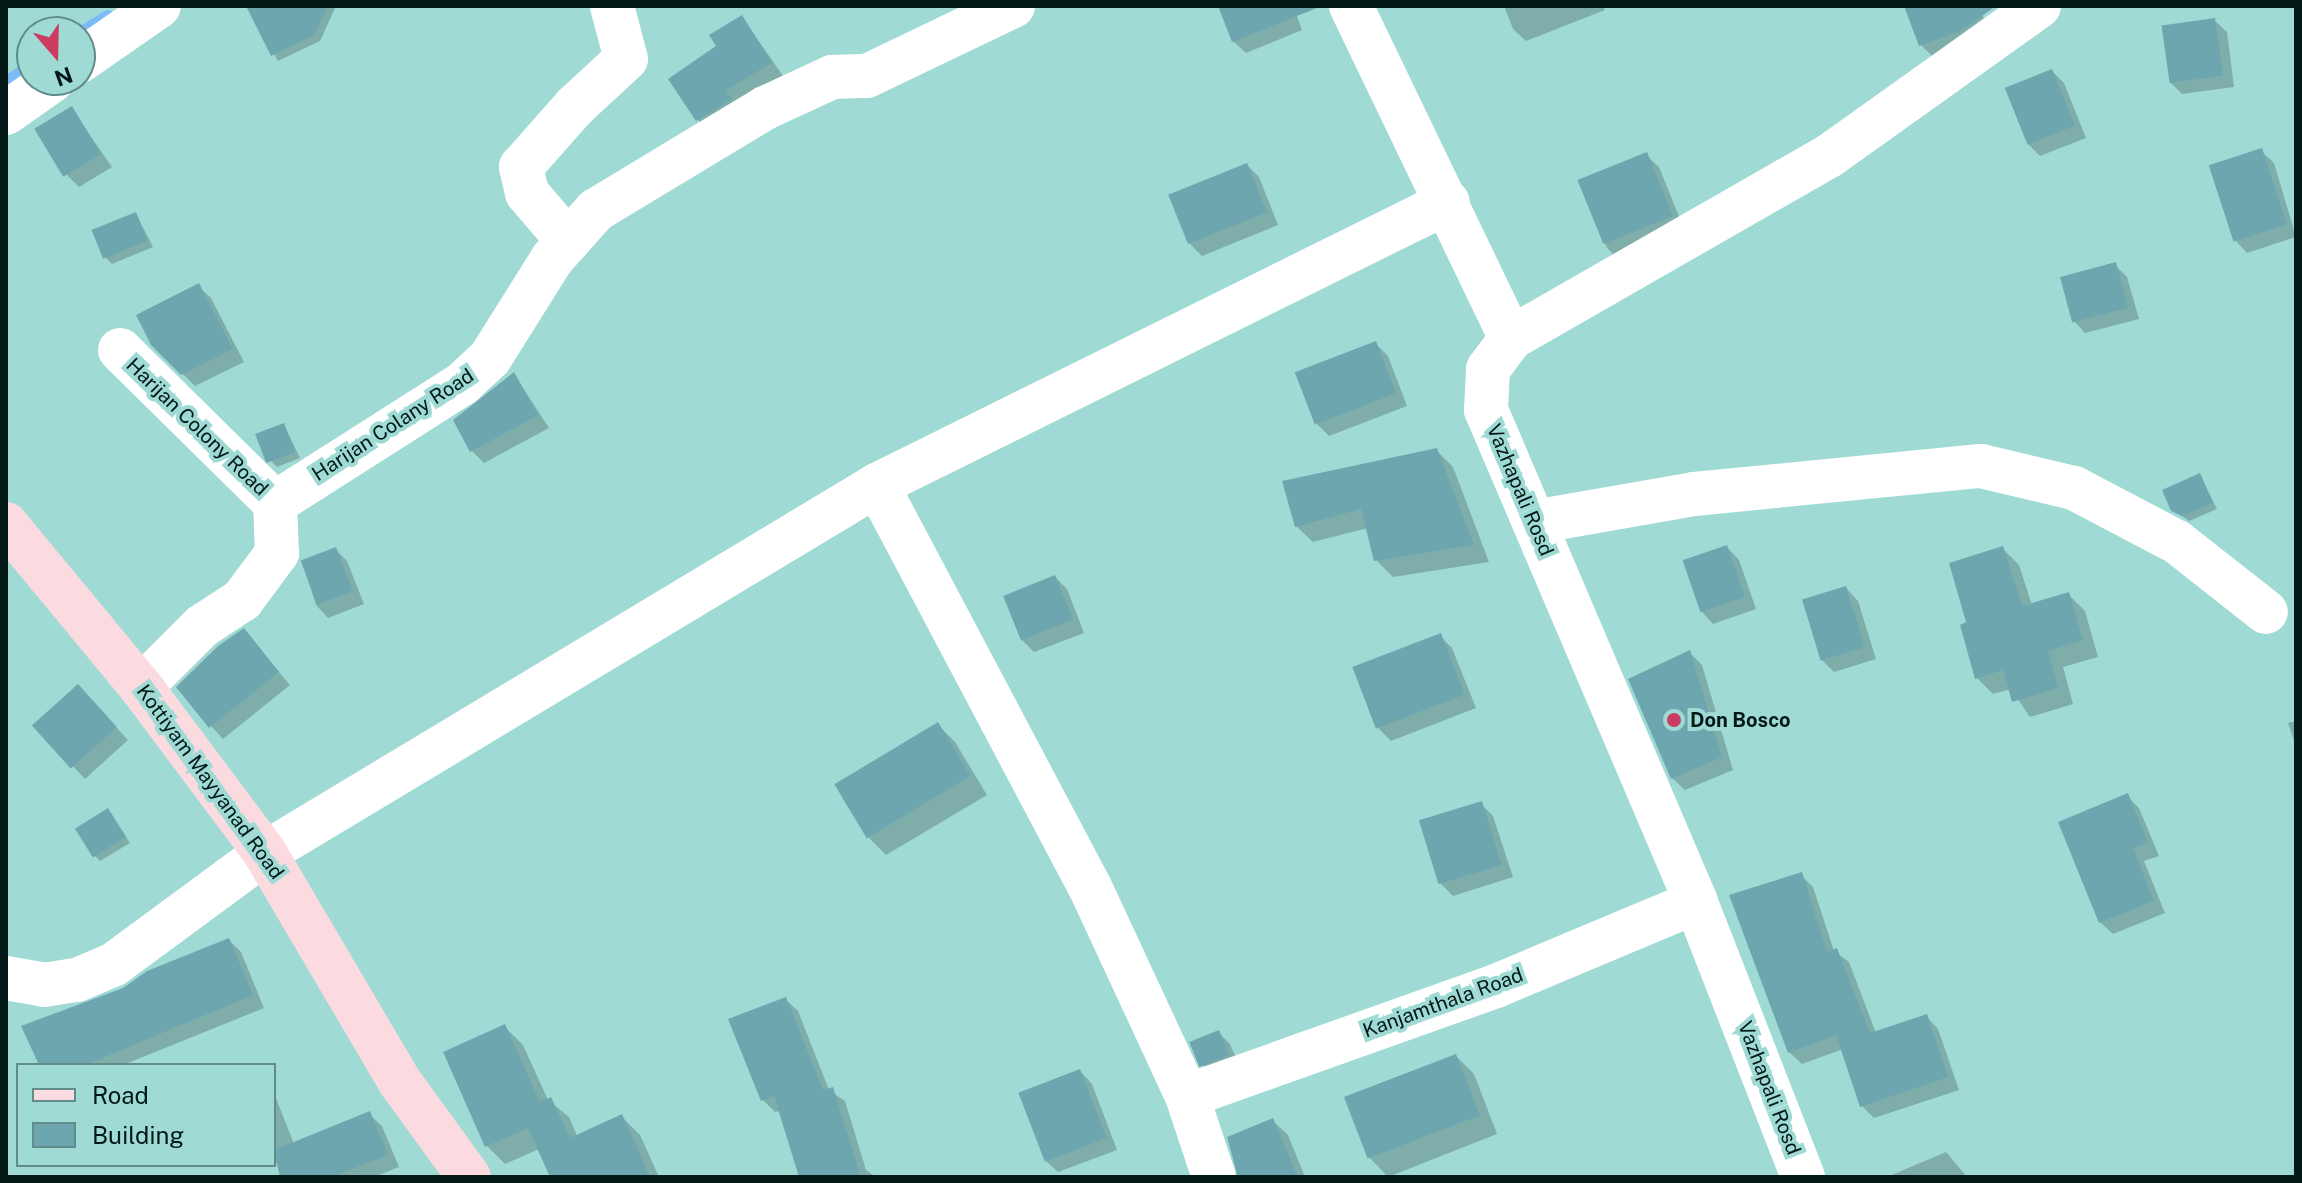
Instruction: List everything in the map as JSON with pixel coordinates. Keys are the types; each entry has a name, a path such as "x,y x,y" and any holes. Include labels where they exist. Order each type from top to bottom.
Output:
{"street":[{"path":"96,50 159,6"},
{"path":"568,241 527,193 521,167 575,106 626,59 612,6"},
{"name":"Harijan Colany Road","path":"275,503 462,384 490,358 568,241 596,210 765,108 832,77 867,76 1013,6"},
{"path":"1351,6 1511,338"},
{"name":"Vazhapali Rosd","path":"1803,1177 1696,902 1486,410 1488,369 1511,338 1829,156 2039,6"},
{"path":"6,113 30,96"},
{"path":"6,978 44,985 77,980 113,965 265,853 877,485 1448,202"},
{"name":"Harijan Colony Road","path":"120,350 275,503"},
{"path":"1534,522 1694,494 1981,466 2074,488 2177,542 2266,612"},
{"path":"877,485 1090,887 1187,1096 1214,1177"},
{"path":"141,687 202,626 242,600 277,553 275,503"},
{"name":"Kottiyam Mayyanad Road","path":"6,524 141,687 265,853 400,1082 469,1177"},
{"name":"Kanjamthala Road","path":"1187,1096 1496,986 1696,902"}],"building":[{"path":"246,6 328,6 314,35 271,56"},
{"path":"1218,6 1316,6 1317,8 1232,42"},
{"path":"1904,6 1996,6 1962,30 1919,46"},
{"path":"742,15 772,63 726,90 732,99 696,121 668,79 716,46 709,35"},
{"path":"2215,18 2223,75 2170,83 2162,26"},
{"path":"2052,69 2075,126 2028,145 2005,88"},
{"path":"72,106 101,154 63,177 34,129"},
{"path":"2262,148 2287,224 2233,241 2209,165"},
{"path":"1647,152 1673,216 1603,244 1577,180"},
{"path":"1247,163 1267,212 1188,244 1168,195"},
{"path":"136,212 148,241 103,259 91,230"},
{"path":"2116,262 2128,307 2072,322 2060,277"},
{"path":"199,283 233,349 181,375 151,345 136,315"},
{"path":"1376,341 1396,393 1315,424 1295,372"},
{"path":"514,372 538,415 470,452 453,420"},
{"path":"284,423 295,452 266,463 255,434"},
{"path":"1437,448 1474,545 1374,561 1361,509 1295,527 1282,481"},
{"path":"2200,473 2213,503 2182,516 2171,511 2162,490"},
{"path":"1727,545 1745,597 1700,612 1683,560"},
{"path":"2003,546 2022,606 2069,592 2083,640 2048,651 2058,688 2012,702 2003,670 1975,679 1960,625 1966,622 1949,563"},
{"path":"336,547 353,591 317,604 301,561"},
{"path":"1055,575 1073,620 1021,640 1003,596"},
{"path":"1846,586 1865,647 1821,661 1802,599"},
{"path":"244,628 279,672 209,728 176,687 218,646"},
{"path":"1441,633 1465,695 1376,729 1352,667"},
{"name":"Don Bosco","path":"1690,650 1722,757 1671,779 1628,679"},
{"path":"78,684 117,727 71,769 32,725"},
{"path":"938,722 970,776 867,838 834,784"},
{"path":"2128,793 2148,843 2133,848 2154,901 2099,923 2058,822"},
{"path":"1482,801 1502,865 1438,884 1419,820"},
{"path":"108,808 126,837 93,858 75,829"},
{"path":"1802,872 1827,952 1837,948 1870,1033 1927,1014 1948,1077 1860,1107 1836,1035 1788,1053 1729,895"},
{"path":"229,938 253,995 90,1063 38,1063 21,1026 123,988 147,971"},
{"path":"786,997 823,1090 833,1087 861,1177 799,1177 774,1096 761,1101 728,1019"},
{"path":"505,1024 540,1102 551,1097 570,1138 622,1114 650,1177 550,1177 528,1128 485,1147 443,1052"},
{"path":"1219,1030 1229,1055 1199,1067 1189,1042"},
{"path":"1456,1054 1480,1116 1368,1159 1344,1097"},
{"path":"1080,1069 1107,1138 1045,1162 1018,1093"},
{"path":"370,1111 388,1155 332,1177 280,1177 276,1149"},
{"path":"1273,1118 1298,1177 1238,1177 1227,1137"}],"waterway":[{"path":"96,23 108,16"},
{"path":"6,82 16,75"}],"place":[{"name":"Don Bosco","path":"1674,720"}]}
